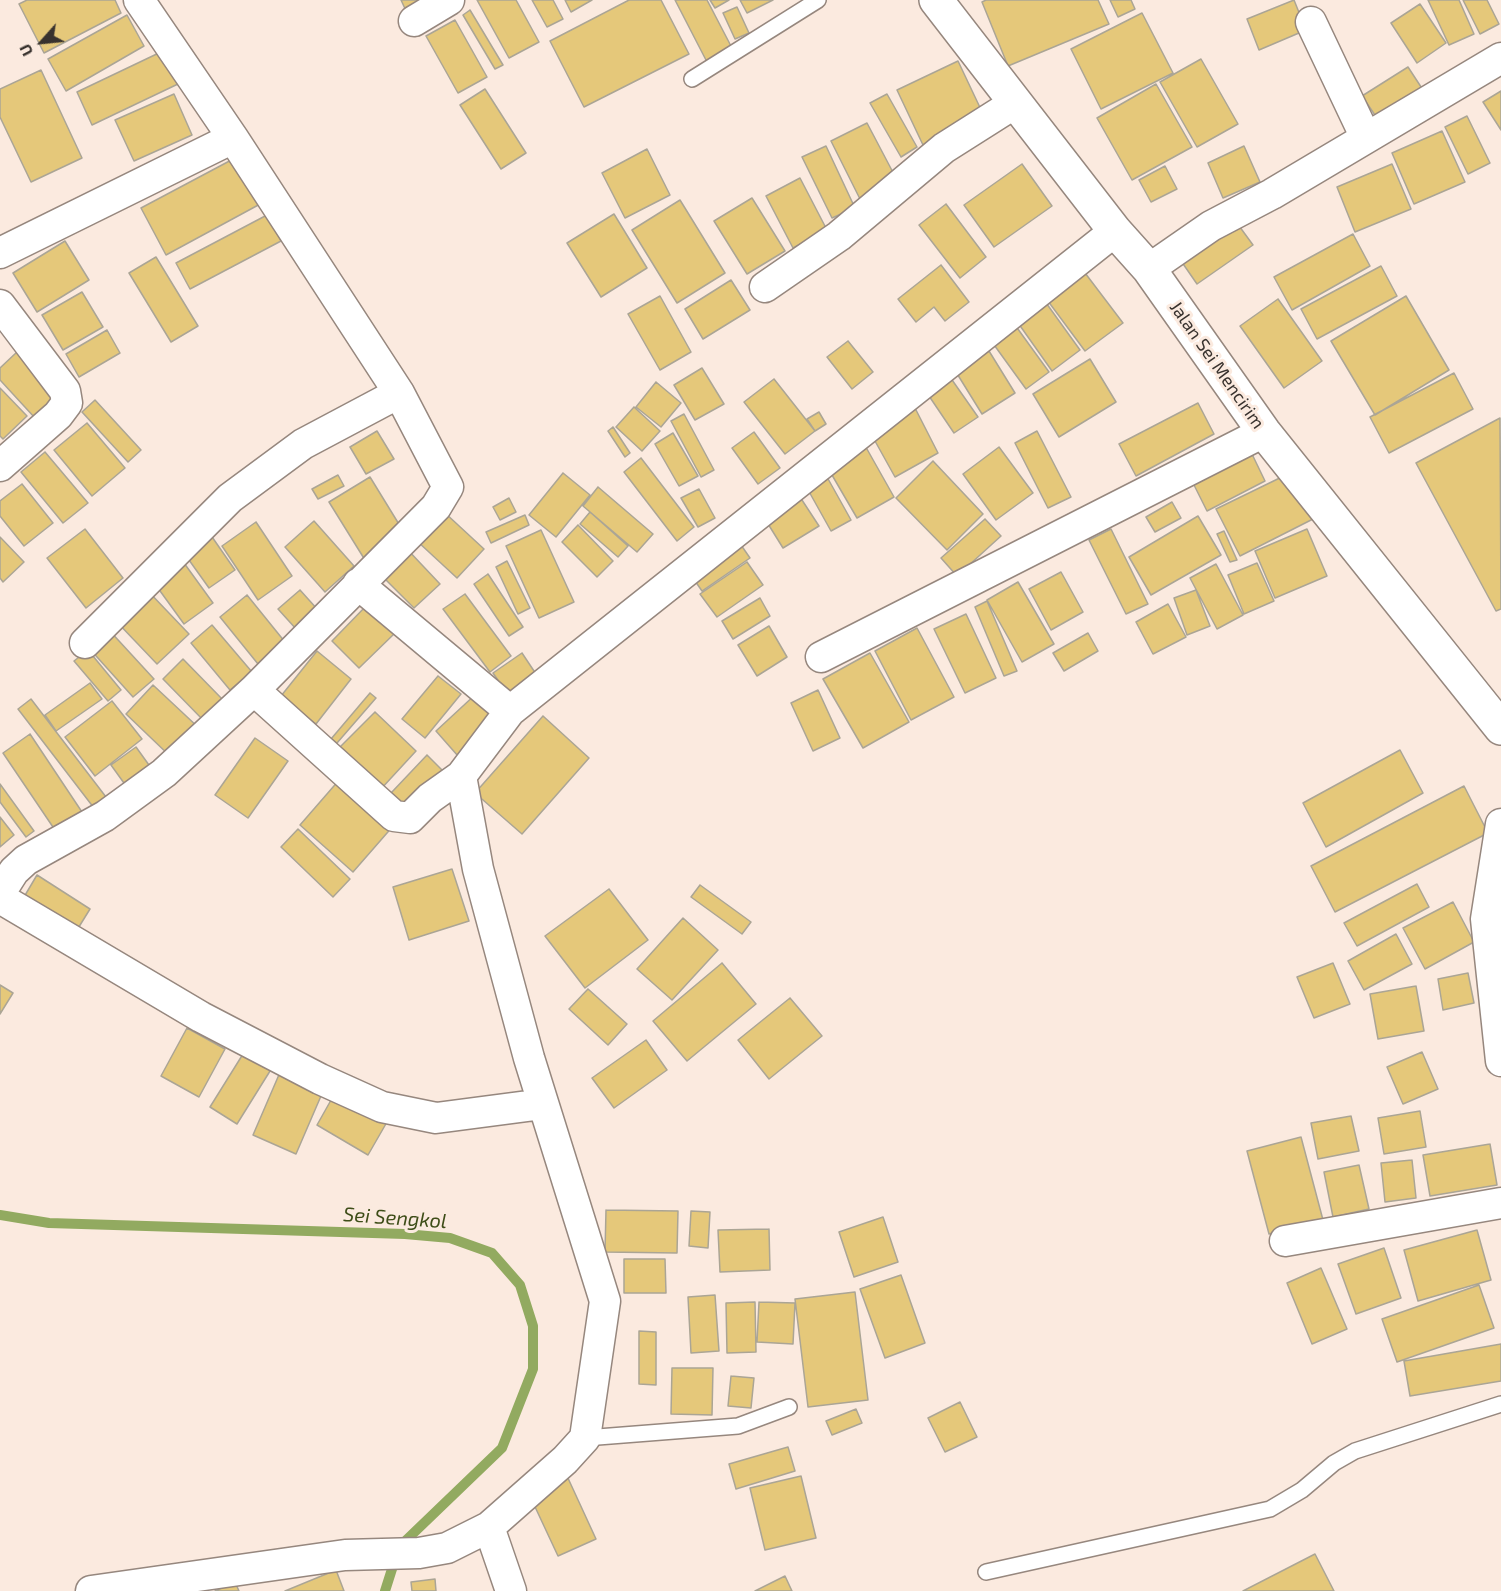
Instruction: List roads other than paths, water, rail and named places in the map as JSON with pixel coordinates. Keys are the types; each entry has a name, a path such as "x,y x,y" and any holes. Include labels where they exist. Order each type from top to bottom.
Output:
{"street":[{"path":"0,893 14,871 26,860 105,816 165,773 254,690 436,507 448,487 399,393 233,138 139,0"},
{"path":"414,21 449,0"},
{"name":"Jalan Sei Mencirim","path":"936,0 1115,231 1149,269 1264,432 1501,728"},
{"path":"1311,22 1366,138"},
{"path":"1149,269 1211,226 1272,194 1501,57"},
{"path":"765,287 839,236 944,148 1014,103"},
{"path":"0,253 206,149 233,138"},
{"path":"254,690 394,816 410,818 430,798 461,776 510,711 1115,231"},
{"path":"0,305 65,391 67,403 58,414 0,466"},
{"path":"85,643 230,498 303,444 399,393"},
{"path":"821,657 1264,432"},
{"path":"358,584 510,711"},
{"path":"91,1591 345,1555 419,1552 447,1548 489,1527 565,1460 585,1438 605,1301 543,1104 478,869 461,776"},
{"path":"1501,824 1486,919 1501,1061"},
{"path":"0,898 201,1017 320,1079 382,1107 436,1118 543,1104"},
{"path":"1285,1241 1501,1203"},
{"path":"489,1527 511,1591"}],"lane":[{"path":"692,79 818,0"},
{"path":"986,1572 1270,1509 1302,1490 1334,1463 1355,1451 1501,1404"},
{"path":"585,1438 738,1426 789,1407"}],"waterway":[{"name":"Sei Sengkol","path":"0,1215 49,1223 405,1234 450,1238 492,1253 520,1285 533,1326 533,1369 502,1448 399,1547 385,1591"}]}
